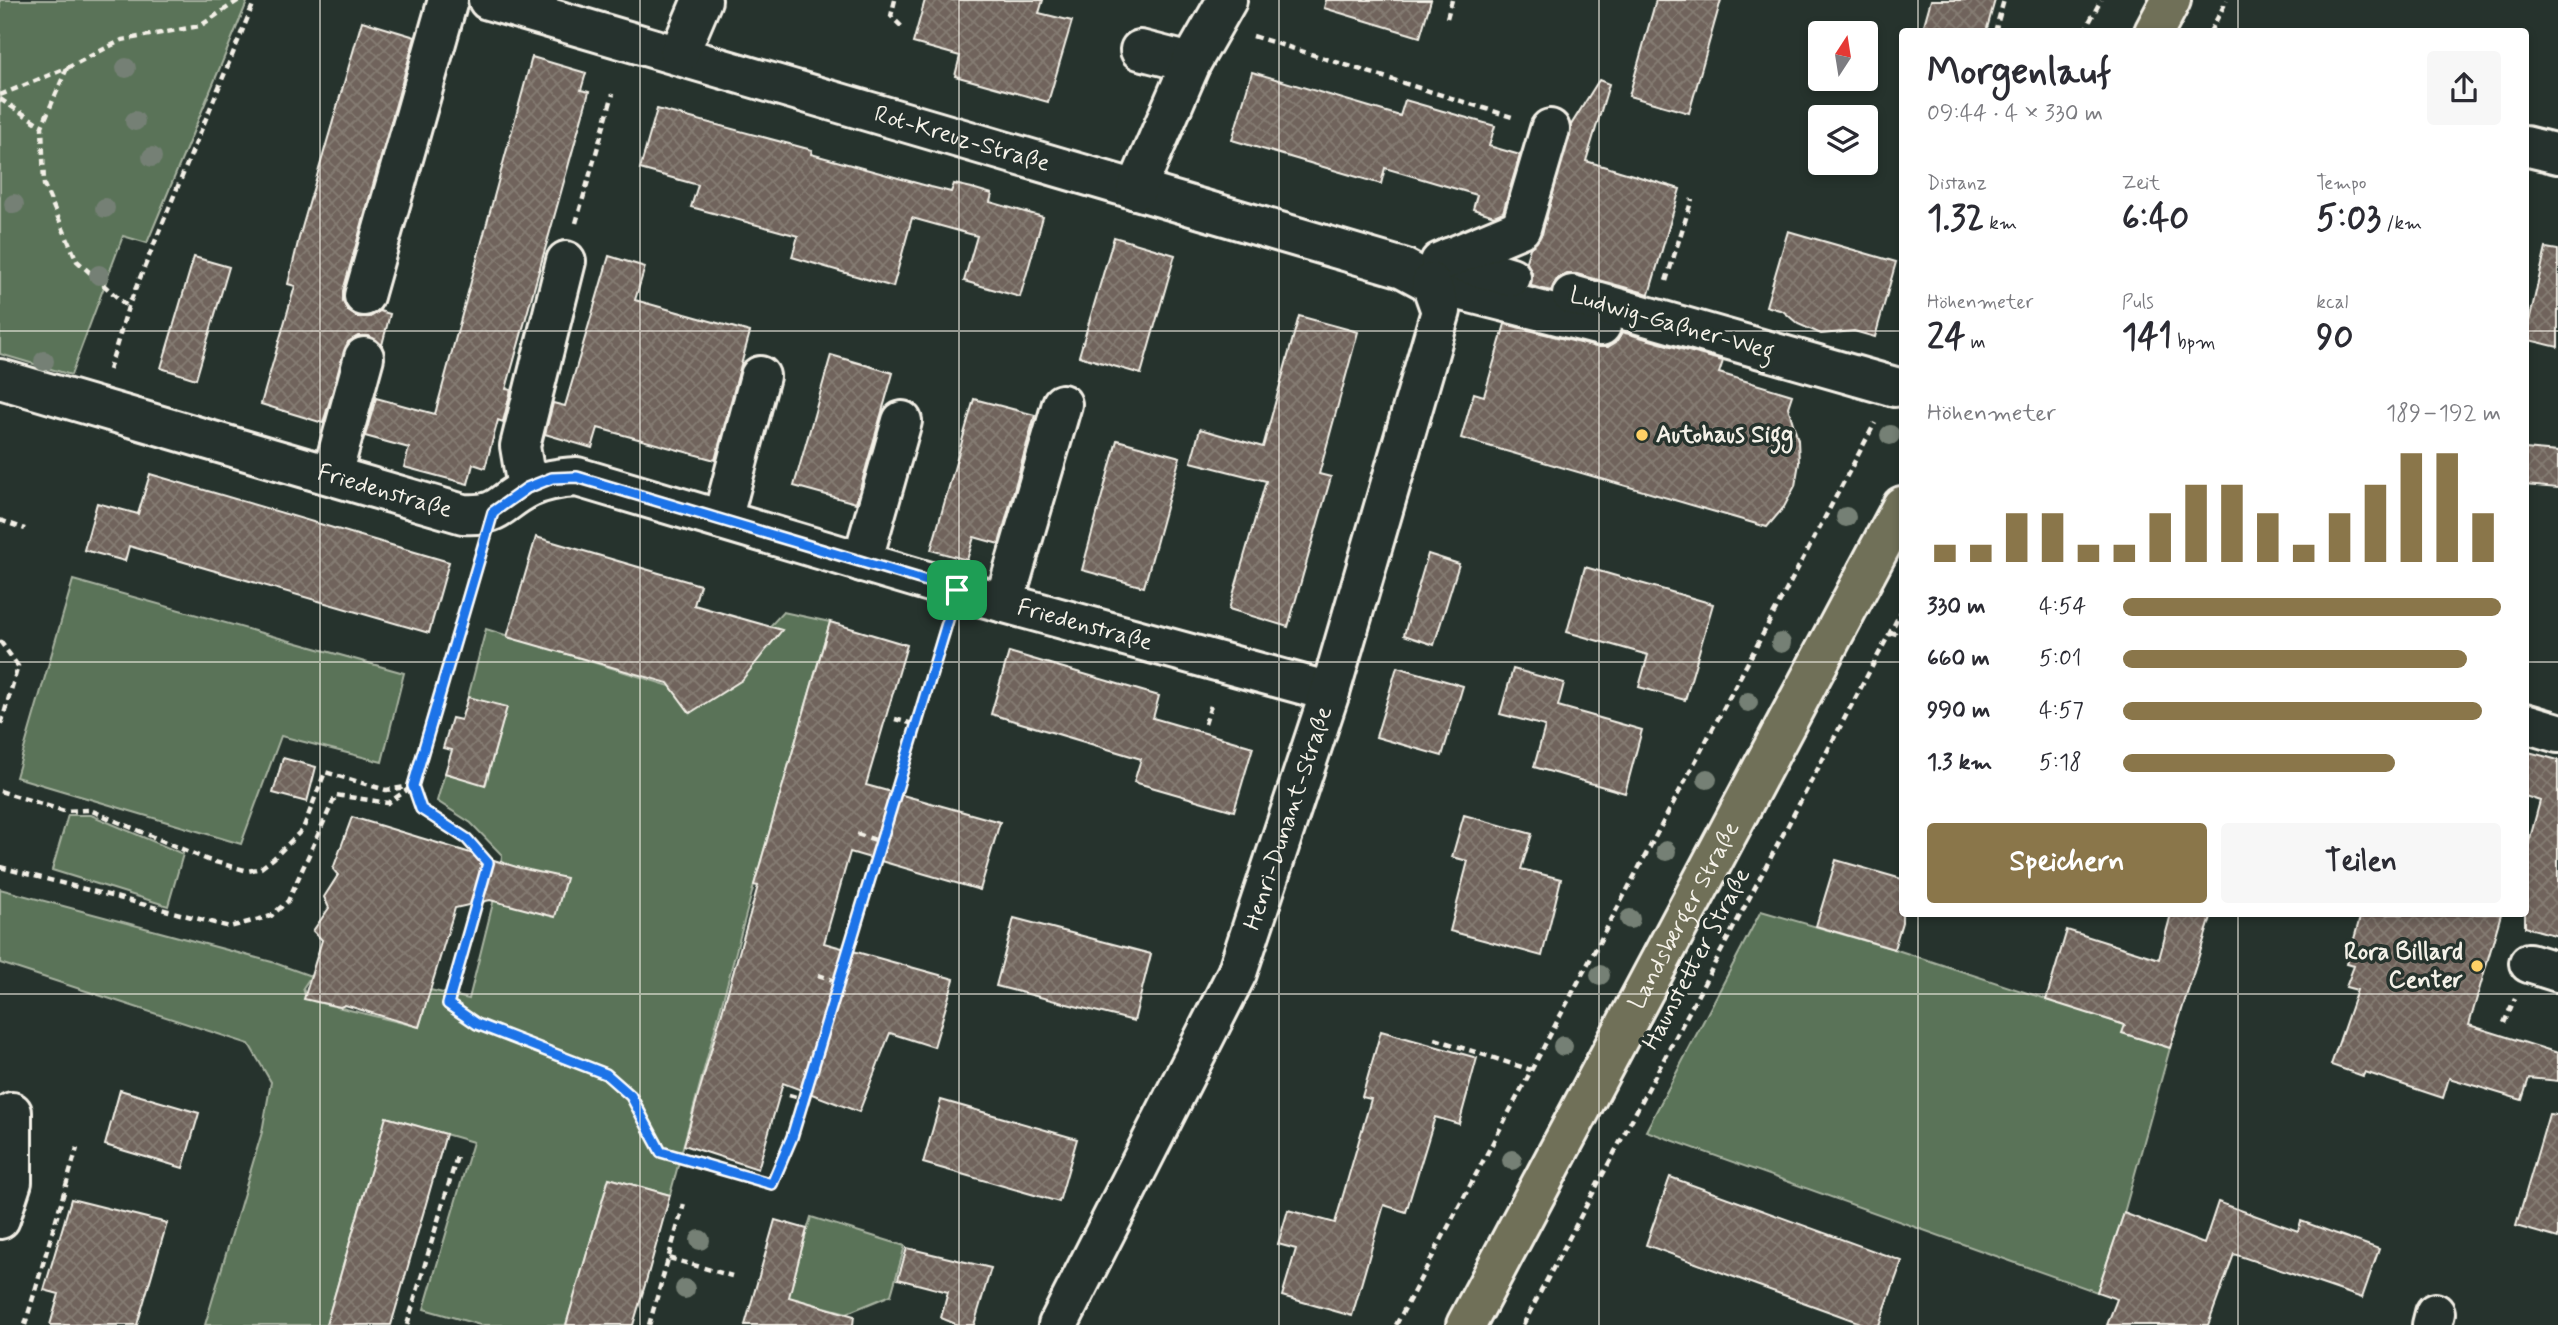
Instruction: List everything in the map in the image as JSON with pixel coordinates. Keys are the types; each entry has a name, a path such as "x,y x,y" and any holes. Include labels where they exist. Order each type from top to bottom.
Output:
{"main road":[{"path":"2156,28 2171,0"},
{"name":"Landsberger Straße","path":"1466,1325 1899,512"}],"street":[{"path":"364,296 449,0"},
{"name":"Rot-Kreuz-Straße","path":"488,0 1136,190 1431,271"},
{"path":"679,54 702,0"},
{"path":"1136,190 1191,63 1221,12"},
{"path":"1140,50 1191,63"},
{"path":"1431,271 1521,228 1550,129"},
{"path":"2529,147 2558,154"},
{"path":"527,488 520,446 566,261"},
{"path":"1431,271 1601,326"},
{"name":"Ludwig-Gaßner-Weg","path":"1431,271 1654,319 1895,387"},
{"name":"Henri-Dunant-Straße","path":"1058,1325 1237,973 1330,692 1441,311 1431,271"},
{"path":"332,475 364,357"},
{"path":"722,520 760,376"},
{"name":"Friedenstraße","path":"0,379 463,514 486,515 527,488 552,478 577,477 957,590 1330,692"},
{"path":"1004,603 1062,404"},
{"path":"862,562 902,421"},
{"path":"2529,724 2558,733"},
{"path":"0,1219 12,1182 12,1112"}],"path":[{"path":"0,97 122,40 200,26 239,0"},
{"path":"98,406 128,307 255,0"},
{"path":"895,0 891,16 904,29"},
{"path":"1447,18 1452,0"},
{"path":"1996,28 2004,0"},
{"path":"2086,28 2101,0"},
{"path":"2212,28 2227,0"},
{"path":"1221,12 1550,129"},
{"path":"67,68 43,126 44,185 77,261 128,307"},
{"path":"566,261 613,94"},
{"path":"0,97 43,126"},
{"path":"1654,319 1692,199"},
{"path":"1396,1325 1895,387"},
{"path":"493,512 413,786 421,809 467,839 488,863 448,1004 477,1024 606,1074 631,1096 661,1152 772,1184 792,1137 957,590"},
{"path":"0,520 25,529"},
{"name":"Haunstetter Straße","path":"1523,1325 1899,616"},
{"path":"0,641 18,666 0,728"},
{"path":"895,719 917,725"},
{"path":"0,791 64,811 90,810 232,869 248,871 261,868 296,837 312,809 325,772 386,790 413,786"},
{"path":"0,867 230,927 271,916 288,901 336,794 388,803 413,786"},
{"path":"857,834 881,842"},
{"path":"818,975 839,982"},
{"path":"1436,1039 1531,1070"},
{"path":"789,1095 803,1099"},
{"path":"25,1325 77,1148"},
{"path":"407,1325 457,1153"},
{"path":"649,1325 684,1204"},
{"path":"669,1258 732,1276"}],"green space":[{"path":"0,0 248,0 147,243 123,236 71,375 0,354"},
{"path":"73,580 404,673 382,762 281,736 241,844 16,777"},
{"path":"783,612 830,622 754,885 670,1195 609,1178 566,1325 480,1325 424,1309 473,1142 386,1117 326,1325 205,1325 262,1132 271,1082 249,1044 0,963 0,889 272,962 311,976 303,988 305,995 313,1001 419,1027 430,990 469,999 500,875 502,855 471,823 437,801 445,773 486,784 506,708 468,697 486,629 670,686 690,713"},
{"path":"68,815 91,815 183,854 168,906 52,870"},
{"path":"1761,911 1894,949 2125,1025 2123,1033 2170,1048 2124,1213 2097,1292 1646,1131"},
{"path":"811,1217 905,1246 891,1295 847,1313 787,1297"}],"building":[{"path":"925,0 1043,0 1039,13 1072,21 1048,102 955,76 960,56 913,43"},
{"path":"1326,0 1431,0 1420,37 1324,8"},
{"path":"1656,0 1721,0 1689,113 1629,96"},
{"path":"1931,0 1995,0 1987,28 1923,28"},
{"path":"362,21 415,37 343,291 343,302 348,311 357,317 370,317 380,311 390,314 382,345 369,336 358,336 348,342 323,423 261,404 295,286 288,284 299,238"},
{"path":"532,57 586,73 581,90 589,92 506,389 511,390 503,422 498,420 485,468 473,464 468,484 404,467 409,448 365,436 376,398 435,414"},
{"path":"1252,72 1400,116 1405,100 1495,126 1489,146 1520,155 1503,212 1494,216 1473,209 1477,195 1385,168 1381,184 1232,140"},
{"path":"1599,80 1609,84 1586,161 1680,189 1649,294 1577,274 1567,274 1557,279 1551,291 1531,286 1532,273 1526,261 1530,248 1542,234 1571,125"},
{"path":"657,109 812,150 811,154 931,187 951,192 954,184 972,188 992,194 990,202 1043,217 1020,297 964,281 977,236 912,218 893,287 792,257 798,236 691,207 698,185 640,169"},
{"path":"1788,231 1896,262 1875,337 1854,331 1821,334 1798,324 1783,311 1766,306"},
{"path":"1114,237 1175,255 1141,374 1079,356"},
{"path":"2546,248 2558,250 2558,347 2529,340 2529,322"},
{"path":"609,256 645,267 635,300 750,332 715,460 598,428 592,448 545,434 553,403 565,406"},
{"path":"194,257 229,267 196,379 161,368"},
{"path":"1299,316 1358,332 1319,474 1331,477 1288,627 1229,609 1266,481 1191,462 1200,429 1263,447"},
{"path":"1505,324 1596,347 1608,347 1616,342 1622,332 1723,361 1719,373 1792,395 1788,407 1798,440 1799,463 1795,486 1784,507 1767,527 1461,438 1474,393 1484,396"},
{"path":"831,355 893,373 856,503 794,486"},
{"path":"974,399 1035,415 999,544 974,537 967,560 931,550"},
{"path":"1117,440 1180,457 1144,587 1082,570"},
{"path":"2529,449 2558,452 2558,488 2529,485"},
{"path":"150,474 449,562 429,633 129,546 125,561 84,550 97,503 138,514"},
{"path":"536,537 700,585 694,605 782,630 742,680 690,713 668,683 507,637"},
{"path":"1428,554 1459,564 1434,645 1404,635"},
{"path":"1585,567 1713,604 1685,700 1639,687 1648,655 1567,632"},
{"path":"830,622 907,645 866,785 1000,822 980,890 850,852 824,943 954,979 934,1047 890,1033 859,1112 783,1083 758,1169 684,1145 758,886 754,885"},
{"path":"1009,652 1159,696 1153,718 1253,747 1234,811 1134,782 1141,759 991,714"},
{"path":"1397,667 1463,686 1442,756 1376,737"},
{"path":"1513,669 1564,683 1558,706 1642,730 1625,793 1534,767 1545,726 1500,714"},
{"path":"468,697 507,707 485,785 445,773 452,750 443,748 452,718 461,720"},
{"path":"2529,752 2558,760 2558,936 2525,927 2525,917 2529,917 2529,842 2540,801 2529,797"},
{"path":"283,758 316,767 307,802 273,793"},
{"path":"1464,815 1532,834 1521,869 1561,879 1542,956 1450,931 1468,861 1452,857"},
{"path":"352,817 520,868 566,878 555,917 490,900 455,908 419,1027 345,1005 340,1007 304,999 322,940 313,931 329,908 324,897 338,875 333,869"},
{"path":"1836,860 1899,878 1899,917 1902,917 1902,922 1894,949 1816,926"},
{"path":"2170,917 2211,917 2170,1048 2122,1033 2125,1025 2046,1000 2067,930 2159,959"},
{"path":"2360,917 2500,917 2469,1025 2558,1053 2558,1081 2529,1078 2522,1100 2449,1078 2443,1098 2365,1072 2363,1076 2331,1065 2357,990 2346,987 2354,966 2347,964"},
{"path":"1014,918 1151,954 1134,1021 996,986"},
{"path":"1381,1031 1477,1058 1459,1124 1435,1117 1406,1212 1384,1205 1352,1316 1282,1296 1296,1249 1278,1244 1288,1210 1335,1223 1371,1099 1362,1097"},
{"path":"120,1090 199,1113 183,1168 105,1145"},
{"path":"941,1100 1077,1139 1059,1202 923,1163"},
{"path":"2549,1114 2558,1115 2558,1238 2516,1226"},
{"path":"386,1117 446,1134 398,1301 391,1325 326,1325"},
{"path":"1670,1177 1902,1261 1879,1325 1866,1325 1646,1245"},
{"path":"609,1178 670,1195 645,1285 633,1325 566,1325"},
{"path":"71,1199 167,1223 137,1325 50,1325 59,1294 44,1290"},
{"path":"2218,1202 2298,1231 2301,1221 2379,1249 2362,1298 2234,1254 2208,1325 2107,1325 2117,1299 2097,1292 2124,1213 2204,1244"},
{"path":"775,1220 807,1229 789,1297 854,1316 853,1325 745,1325"},
{"path":"907,1248 991,1268 974,1325 958,1325 941,1318 948,1292 898,1279"}],"place":[{"name":"Autohaus Sigg","path":"1642,435"},
{"name":"Rora Billard Center","path":"2477,966"}],"route":[{"path":"577,477 957,590 792,1137 772,1184 661,1152 631,1096 606,1074 477,1024 448,1004 488,863 467,839 421,809 413,786 493,512 527,488 552,478 577,477"}]}
